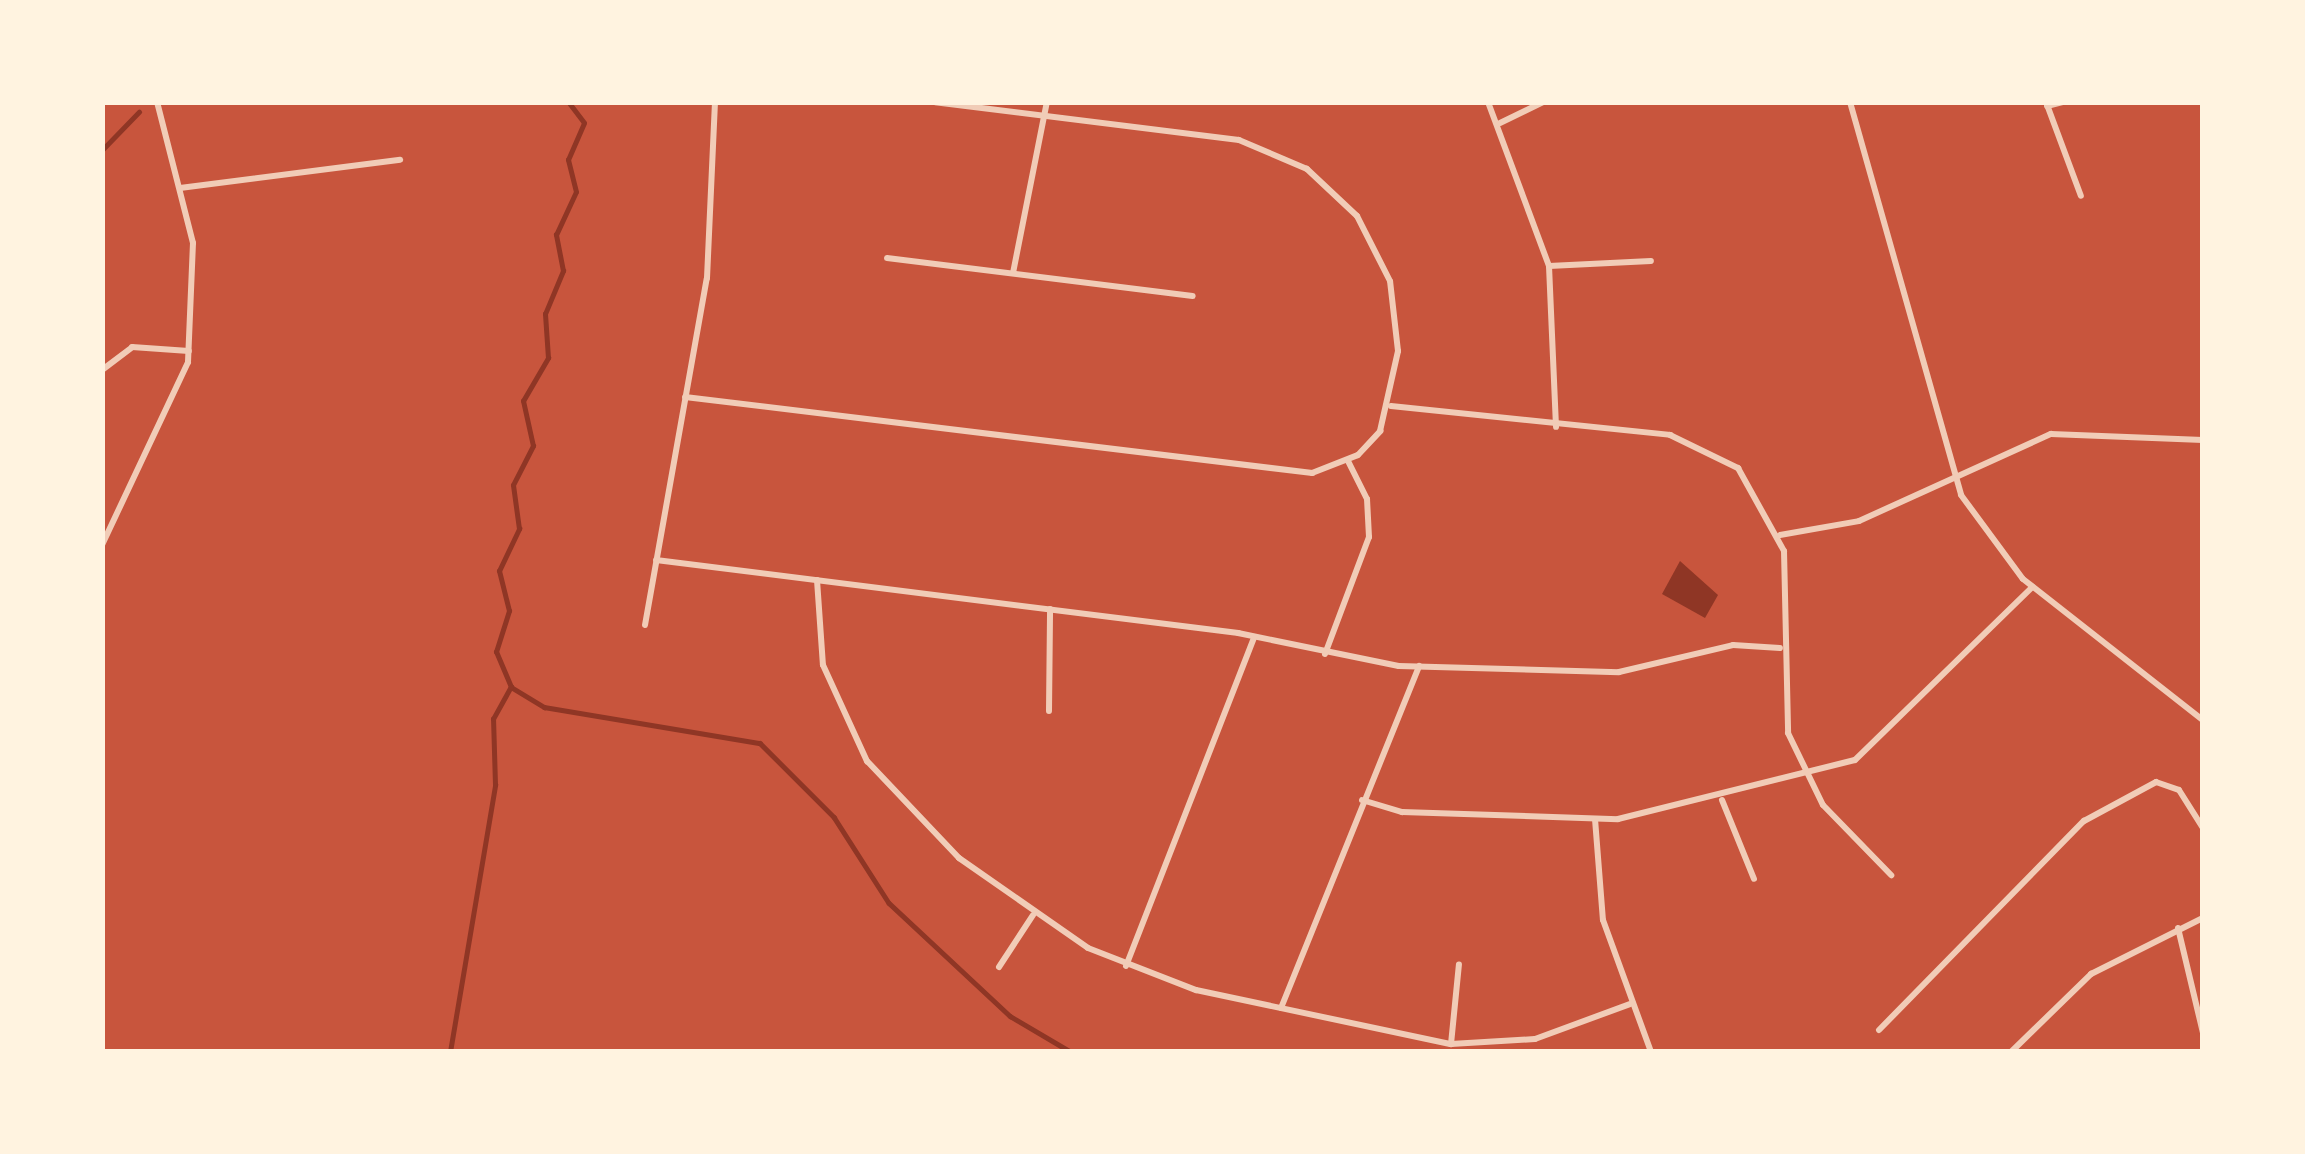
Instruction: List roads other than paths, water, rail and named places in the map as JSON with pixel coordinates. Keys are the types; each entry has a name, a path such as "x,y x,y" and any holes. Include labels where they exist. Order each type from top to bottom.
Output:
{"street":[{"path":"102,545 189,351 196,278 181,188 157,102"},
{"path":"645,625 707,278 715,102"},
{"path":"685,397 1280,471 1348,460 1391,406 1390,281 1371,237 1326,183 1239,140 935,102"},
{"path":"1013,273 1047,102"},
{"path":"1488,102 1549,266 1556,427"},
{"path":"1499,123 1543,102"},
{"path":"1850,102 1954,474 1983,532 2032,587 2203,720"},
{"path":"2063,102 2046,104 2081,196"},
{"path":"181,188 400,160"},
{"path":"887,258 1193,296"},
{"path":"1549,266 1651,261"},
{"path":"102,370 132,347 189,351"},
{"path":"1391,406 1556,427 1670,435 1711,449 1755,488 1780,536 1779,703 1807,774 1892,875"},
{"path":"1780,536 1858,521 2051,434 2203,440"},
{"path":"1325,654 1369,537 1367,499 1348,460"},
{"path":"656,560 1254,637 1325,654 1419,666 1618,672 1733,645 1780,648"},
{"path":"817,580 823,665 854,742 959,858 1033,915 1126,966 1281,1008 1451,1044 1535,1039 1630,1004"},
{"path":"1362,800 1402,812 1595,820 1722,800 1807,774 1881,744 2032,587"},
{"path":"1049,711 1050,609"},
{"path":"1126,966 1254,637"},
{"path":"1281,1008 1419,666"},
{"path":"1879,1030 2084,821 2156,782 2179,790 2203,828"},
{"path":"1722,800 1754,879"},
{"path":"1595,820 1603,920 1651,1052"},
{"path":"999,967 1033,915"},
{"path":"2012,1052 2091,974 2203,918"},
{"path":"2178,928 2203,1033"},
{"path":"1451,1044 1459,964"}],"waterway":[{"path":"450,1052 495,785 493,719 511,687 496,652 509,611 499,571 519,529 513,485 533,446 523,401 548,358 545,314 563,271 556,235 576,192 568,160 584,123 568,102"},
{"path":"102,150 139,112"},
{"path":"511,687 544,707 760,743 834,817 889,903 1010,1016 1071,1052"}]}
